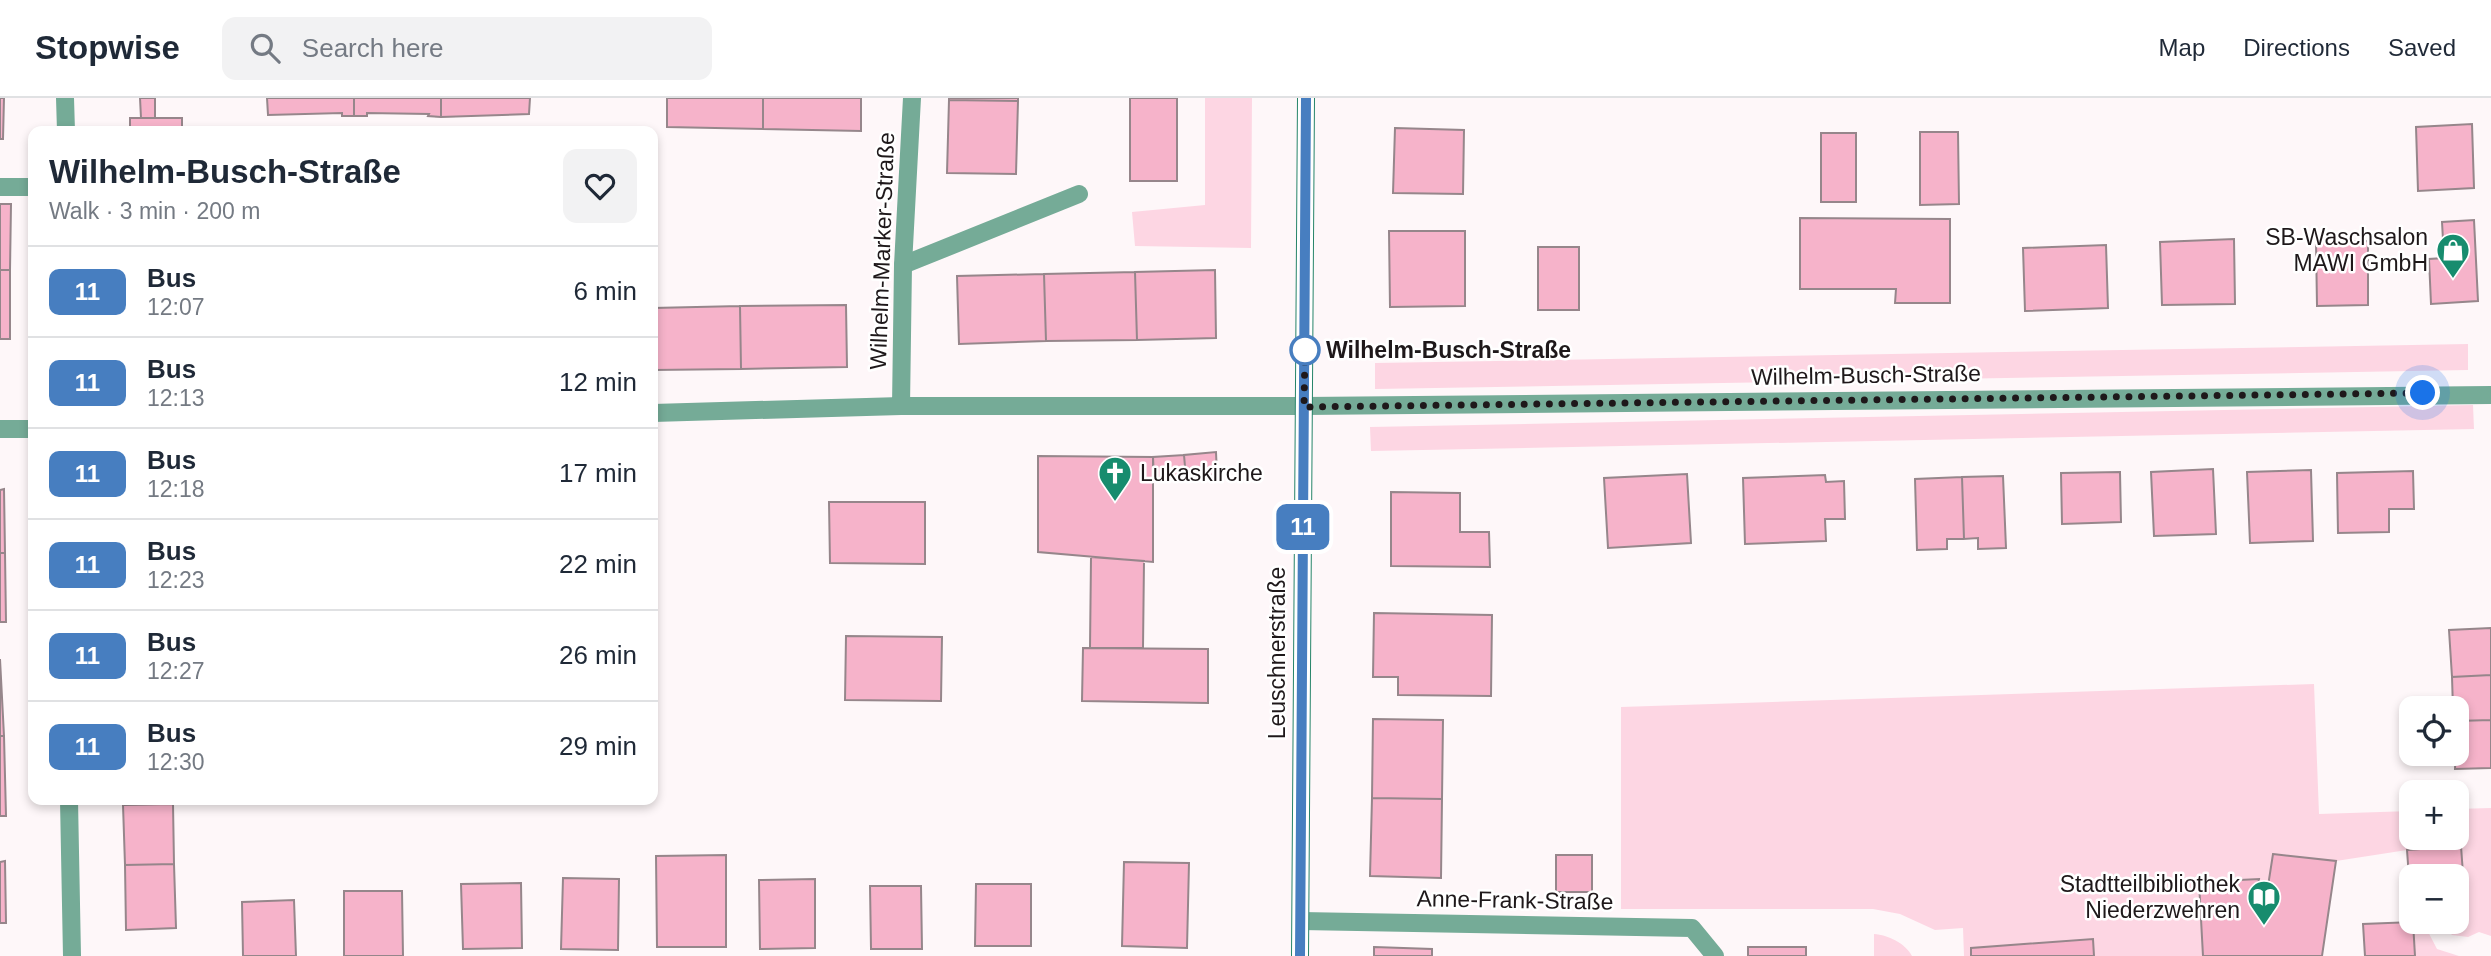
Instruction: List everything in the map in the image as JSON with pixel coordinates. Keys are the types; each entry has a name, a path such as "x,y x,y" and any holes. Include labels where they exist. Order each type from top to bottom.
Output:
{"main road":[{"name":"Leuschnerstraße","path":"1300,956 1306,98"}],"street":[{"path":"65,98 66,126"},
{"name":"Wilhelm-Marker-Straße","path":"901,406 903,265 912,98"},
{"path":"0,187 28,187"},
{"path":"903,265 1079,194"},
{"name":"Wilhelm-Busch-Straße","path":"658,412 901,406 1304,407 2491,395"},
{"path":"0,429 28,429"},
{"path":"69,805 72,956"},
{"name":"Anne-Frank-Straße","path":"1301,920 1692,928 1715,956"}],"shaded area":[{"path":"1205,98 1252,98 1251,248 1135,246 1132,212 1205,205"},
{"path":"2468,344 2468,370 1375,389 1375,363"},
{"path":"2473,405 2474,429 1371,451 1370,427"},
{"path":"2314,684 2319,814 2399,811 2399,850 2407,850 2336,861 2274,854 2266,899 2256,898 2258,879 2200,882 2203,956 2094,956 2093,939 1971,948 1971,956 1964,956 1963,928 1935,930 1900,914 1873,909 1621,909 1621,707"},
{"path":"2491,808 2491,936 2479,932 2468,937 2451,934 2469,934 2469,864 2462,864 2461,850 2469,850 2469,809"},
{"path":"1874,934 1896,940 1912,956 1874,956"},
{"path":"2414,934 2429,934 2437,949 2459,956 2415,956"}],"building":[{"path":"0,98 4,98 3,139 0,139"},
{"path":"140,98 155,98 155,118 141,118"},
{"path":"267,98 354,98 354,116 342,116 342,113 268,115"},
{"path":"354,98 441,98 441,117 428,116 429,114 367,113 367,116 354,116"},
{"path":"441,98 530,98 529,114 441,117"},
{"path":"667,98 763,98 763,129 667,127"},
{"path":"763,98 861,98 861,131 763,129"},
{"path":"1018,98 1018,101 949,100"},
{"path":"1130,98 1177,98 1177,181 1130,181"},
{"path":"949,100 1018,101 1016,174 947,173"},
{"path":"130,118 182,118 182,126 130,126"},
{"path":"2472,124 2474,188 2418,191 2416,127"},
{"path":"1395,128 1464,130 1463,194 1393,193"},
{"path":"1920,132 1958,132 1959,204 1920,205"},
{"path":"1821,133 1856,133 1856,202 1821,202"},
{"path":"0,204 11,204 10,270 0,270"},
{"path":"1800,218 1950,219 1950,303 1895,303 1896,289 1800,289"},
{"name":"SB-Waschsalon MAWI GmbH","path":"2474,220 2478,301 2431,304 2429,259 2444,258 2442,222"},
{"path":"1389,231 1465,231 1465,306 1390,307"},
{"path":"2234,239 2235,304 2162,305 2160,242"},
{"path":"2368,241 2368,305 2317,306 2316,242"},
{"path":"2106,245 2108,308 2025,311 2023,248"},
{"path":"1538,247 1579,247 1579,310 1538,310"},
{"path":"0,270 10,270 10,339 0,339"},
{"path":"1215,270 1216,338 1137,340 1135,272"},
{"path":"1135,272 1137,340 1046,341 1044,274"},
{"path":"1044,274 1046,341 959,344 957,276"},
{"path":"846,305 847,367 741,369 740,306"},
{"path":"740,306 741,369 658,370 658,308"},
{"path":"1216,452 1217,475 1186,478 1184,455"},
{"path":"1184,455 1186,478 1154,480 1153,457"},
{"path":"1038,456 1153,457 1153,562 1038,552"},
{"path":"2213,469 2216,534 2154,536 2151,472"},
{"path":"2311,470 2313,541 2250,543 2247,472"},
{"path":"2413,471 2414,509 2389,509 2389,532 2338,533 2337,473"},
{"path":"2120,472 2121,522 2062,524 2061,473"},
{"path":"1687,474 1691,543 1608,548 1604,478"},
{"path":"1825,475 1826,482 1844,481 1845,519 1825,519 1826,541 1745,544 1743,478"},
{"path":"2003,476 2006,548 1978,549 1978,538 1964,539 1962,477"},
{"path":"1962,477 1964,539 1947,539 1947,549 1917,550 1915,479"},
{"path":"4,489 5,553 0,553 0,490"},
{"path":"1391,492 1460,493 1460,532 1489,532 1490,567 1391,566"},
{"path":"829,502 925,502 925,564 830,563"},
{"path":"0,553 5,553 6,622 0,622"},
{"path":"1091,557 1144,561 1143,648 1090,648"},
{"path":"1374,613 1492,615 1491,696 1398,695 1398,677 1373,677"},
{"path":"2491,628 2491,675 2452,677 2449,630"},
{"path":"846,636 942,637 941,701 845,700"},
{"path":"1083,648 1208,649 1208,703 1082,701"},
{"path":"0,659 4,736 0,736"},
{"path":"2491,675 2491,720 2469,721 2469,696 2453,696 2452,677"},
{"path":"1373,719 1443,720 1442,799 1372,798"},
{"path":"2491,720 2491,768 2455,769 2455,766 2469,766 2469,721"},
{"path":"0,736 4,736 6,816 0,816"},
{"path":"1372,798 1442,799 1441,878 1370,876"},
{"path":"123,805 173,805 174,864 125,865"},
{"path":"2407,850 2461,850 2462,864 2408,864"},
{"name":"Stadtteilbibliothek Niederzwehren","path":"2273,854 2336,861 2322,956 2203,956 2199,882 2259,879 2256,898 2266,899"},
{"path":"726,855 726,947 657,947 656,856"},
{"path":"1556,855 1592,855 1592,892 1556,892"},
{"path":"5,861 6,923 0,923 0,862"},
{"path":"1124,862 1189,863 1187,948 1122,946"},
{"path":"174,864 176,928 126,930 125,865"},
{"path":"563,878 619,879 618,950 561,949"},
{"path":"815,879 815,948 760,949 759,880"},
{"path":"521,883 522,948 463,949 461,884"},
{"path":"976,884 1031,884 1031,946 975,946"},
{"path":"870,886 921,886 922,949 871,949"},
{"path":"344,891 402,891 403,956 344,956"},
{"path":"294,900 296,956 243,956 242,902"},
{"path":"2399,923 2399,934 2414,934 2415,956 2365,956 2363,924"},
{"path":"2093,939 2094,956 1971,956 1971,948"},
{"path":"1374,947 1432,949 1432,956 1374,956"},
{"path":"1748,947 1806,947 1806,956 1748,956"}],"bus line":[{"name":"11","path":"1300,956 1306,98"}],"place":[{"name":"SB-Waschsalon MAWI GmbH","path":"2453,280"},
{"name":"Wilhelm-Busch-Straße","path":"1305,350"},
{"name":"Lukaskirche","path":"1115,503"},
{"name":"Stadtteilbibliothek Niederzwehren","path":"2264,927"}],"route":[{"path":"1305,350 1304,407 2423,393"}]}
